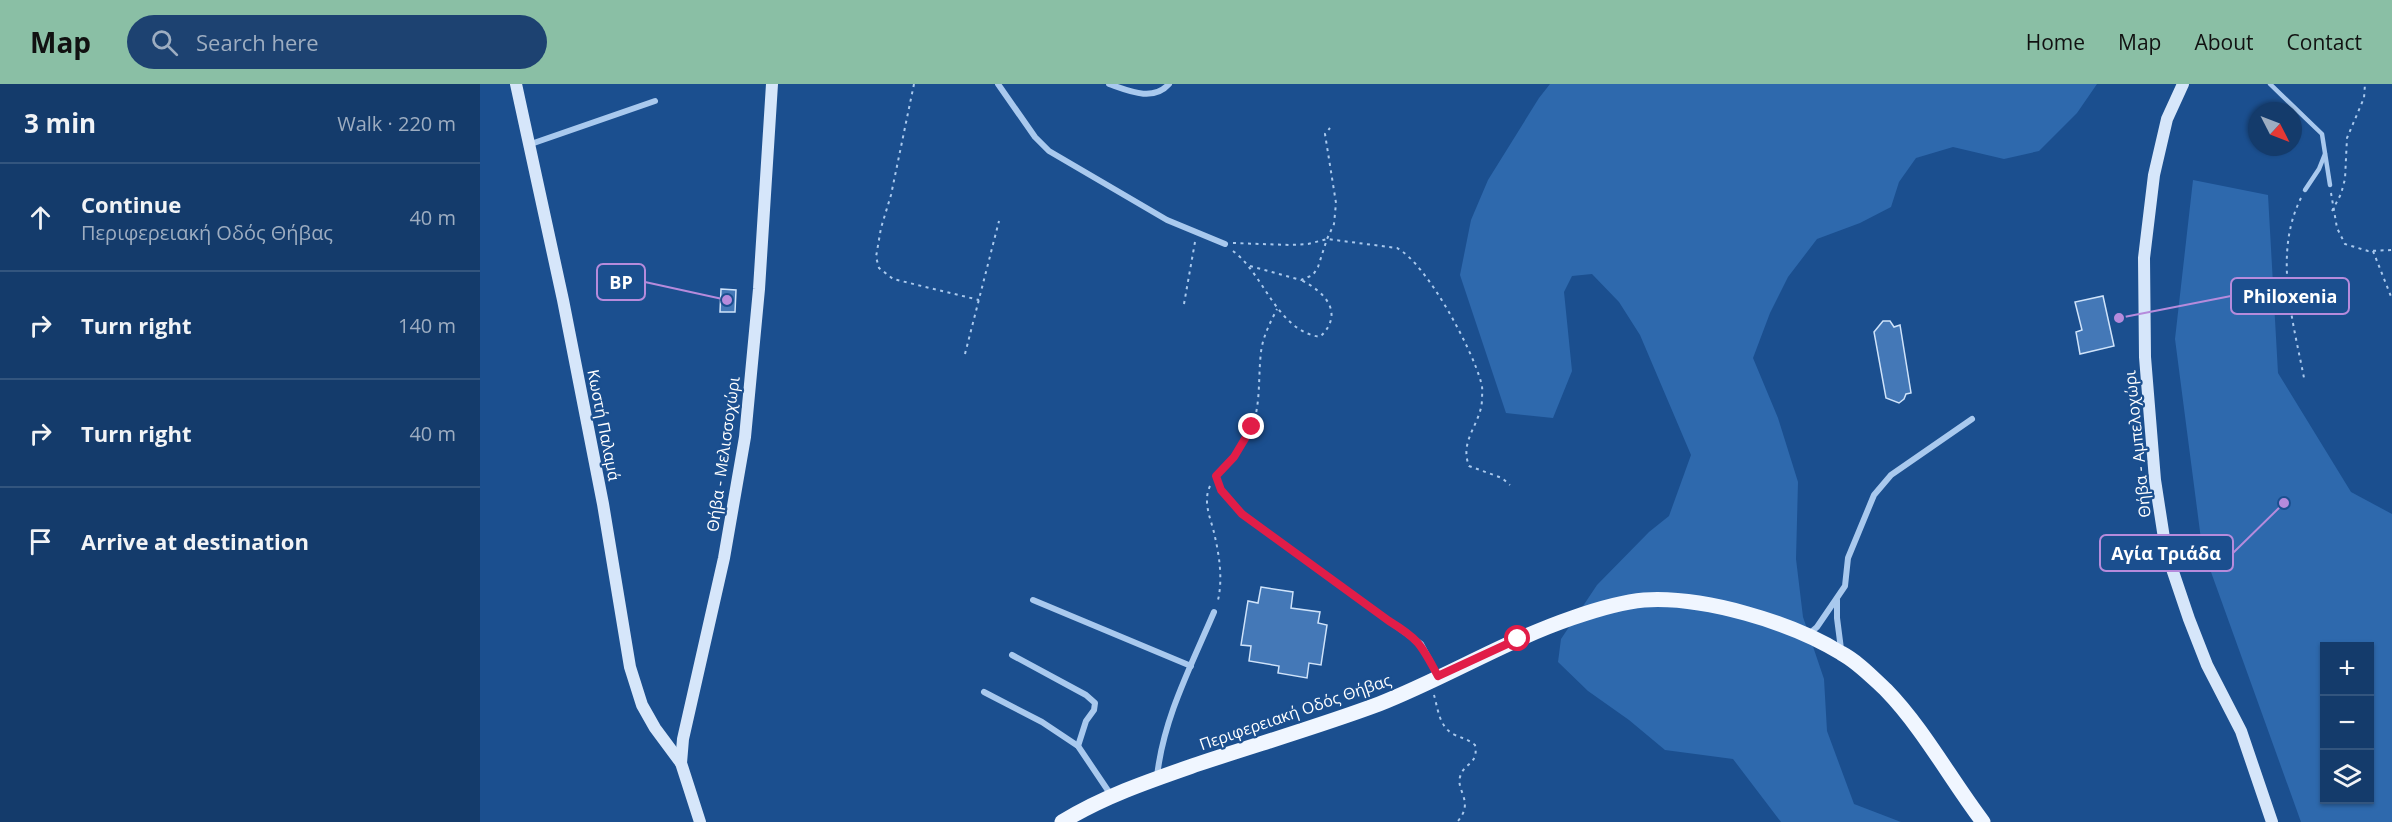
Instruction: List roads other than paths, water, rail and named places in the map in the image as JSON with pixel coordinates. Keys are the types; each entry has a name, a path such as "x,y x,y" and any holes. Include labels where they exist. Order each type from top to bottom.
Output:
{"main road":[{"name":"Περιφερειακή Οδός Θήβας","path":"1062,822 1112,796 1157,778 1380,703 1518,639 1572,618 1617,604 1644,600 1698,602 1754,617 1807,636 1842,653 1888,693 1983,822"}],"street":[{"name":"Κωστή Παλαμά","path":"516,84 563,300 603,504 630,667 642,705 681,763"},
{"name":"Θήβα - Μελισσοχώρι","path":"700,822 681,763 683,739 724,558 745,437 759,289 771,84"},
{"path":"998,84 1035,137 1049,151 1167,220 1225,244"},
{"path":"1109,84 1149,95 1164,90 1169,84"},
{"name":"Θήβα - Αμπελοχώρι","path":"2183,84 2167,118 2154,175 2144,258 2145,357 2155,480 2166,550 2189,619 2207,665 2241,731 2272,822"},
{"path":"528,145 655,101"},
{"path":"1807,636 1817,627 1845,586 1848,558 1874,495 1892,475 1972,419"},
{"path":"1216,476 1221,490 1242,514 1421,644 1433,679"},
{"path":"1837,598 1838,635 1842,653"},
{"path":"1033,600 1191,666"},
{"path":"1157,778 1160,749 1167,724 1214,612"},
{"path":"1012,655 1086,695 1095,703 1094,710 1086,721 1078,747"},
{"path":"984,692 1042,722 1078,747 1112,796"}],"lane":[{"path":"2270,84 2322,134 2330,185"},
{"path":"2305,190 2319,169 2326,152"}],"place":[{"name":"BP","path":"727,300"},
{"name":"Philoxenia","path":"2119,318"},
{"name":"Αγία Τριάδα","path":"2284,503"}]}
